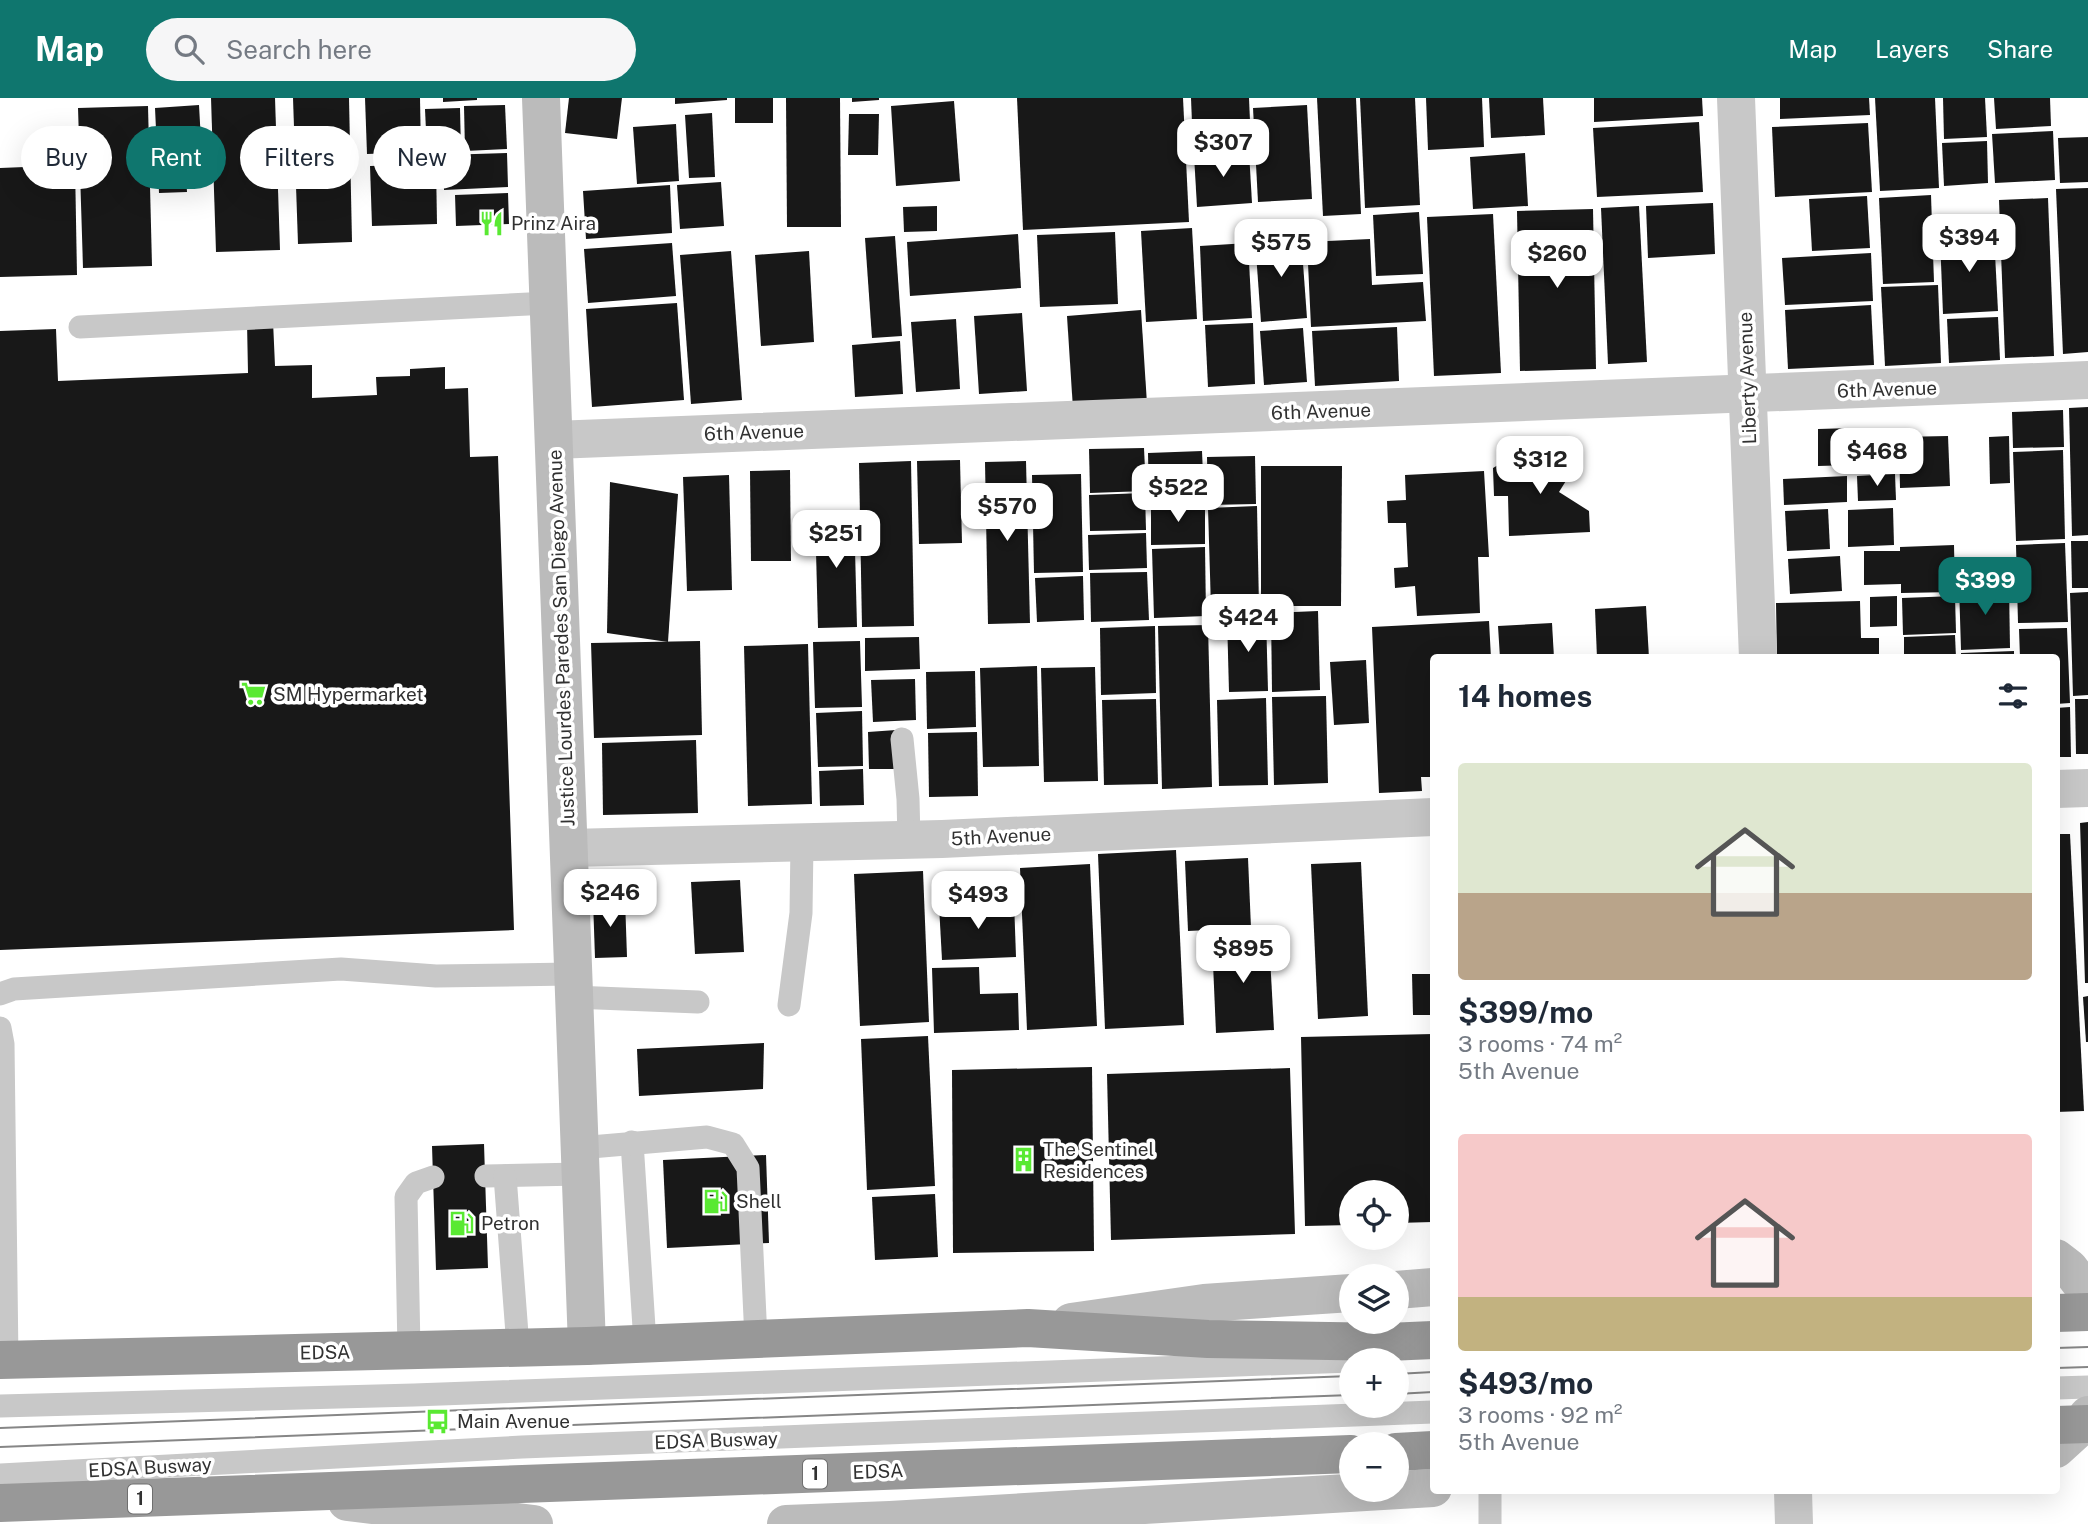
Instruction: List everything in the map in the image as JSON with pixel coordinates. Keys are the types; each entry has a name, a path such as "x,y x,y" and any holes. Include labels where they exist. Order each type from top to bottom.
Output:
{"highway":[{"path":"2060,1313 2088,1312"},
{"name":"EDSA","path":"4,1360 587,1346 1028,1328 1345,1348"},
{"name":"EDSA","path":"1402,1348 1430,1341"},
{"path":"2060,1425 2088,1424"},
{"path":"1409,1451 1430,1450"},
{"name":"EDSA","path":"0,1503 1339,1454"}],"main road":[{"name":"Justice Lourdes Paredes San Diego Avenue","path":"541,98 587,1346"},
{"path":"2060,1247 2088,1246"},
{"path":"2060,1261 2069,1268 2088,1293"},
{"path":"1409,1289 1430,1287"},
{"name":"EDSA","path":"1028,1328 1204,1303 1339,1294"},
{"path":"2060,1445 2078,1429 2088,1415"},
{"path":"2060,1460 2088,1459"},
{"path":"786,1524 1161,1514 1430,1488"},
{"name":"EDSA","path":"279,1494 534,1524"}],"street":[{"name":"Liberty Avenue","path":"1736,98 1758,654"},
{"name":"6th Avenue","path":"554,440 2088,380"},
{"path":"2060,789 2088,788"},
{"name":"5th Avenue","path":"569,848 909,840 1430,817"},
{"path":"1793,1494 1794,1524"}],"lane":[{"path":"80,327 549,303"},
{"path":"902,739 909,840"},
{"path":"789,1005 801,913 802,843"},
{"path":"0,995 14,989 341,969 572,986 698,1002"},
{"path":"0,1028 3,1044 4,1360"},
{"path":"518,1347 495,1176 580,1161 632,1142 707,1137 733,1144 748,1168 756,1339"},
{"path":"632,1142 645,1343"},
{"path":"409,1350 406,1197 416,1183 433,1177"},
{"path":"2060,1332 2088,1331"},
{"path":"1409,1354 1430,1358"},
{"path":"0,1406 414,1395 1339,1361"},
{"path":"2060,1388 2088,1387"},
{"name":"EDSA Busway","path":"0,1475 522,1447 1430,1412"},
{"path":"1490,1494 1490,1524"}],"building":[{"path":"211,98 275,98 276,126 240,126 240,189 278,189 280,250 216,252 214,189 226,189 226,126 212,126"},
{"path":"293,98 349,98 350,126 294,126"},
{"path":"365,98 420,98 421,126 373,126 373,154 367,154"},
{"path":"443,98 477,98 477,100 443,102"},
{"path":"569,98 622,98 617,139 565,133"},
{"path":"675,98 727,98 727,100 675,104"},
{"path":"735,98 773,98 773,123 735,123"},
{"path":"786,98 840,98 841,227 787,227"},
{"path":"852,98 879,98 879,100 852,102"},
{"path":"1017,98 1183,98 1189,222 1023,230"},
{"path":"1191,98 1249,98 1251,145 1193,148"},
{"path":"1317,98 1356,98 1361,214 1323,216"},
{"path":"1360,98 1415,98 1420,205 1365,208"},
{"path":"1426,98 1482,98 1484,147 1428,150"},
{"path":"1489,98 1543,98 1545,135 1491,138"},
{"path":"1594,98 1702,98 1703,116 1594,122"},
{"path":"1780,98 1869,98 1870,115 1780,119"},
{"path":"1875,98 1935,98 1939,188 1880,191"},
{"path":"1943,98 1985,98 1987,137 1944,139"},
{"path":"1994,98 2050,98 2051,126 1996,129"},
{"path":"954,101 960,181 896,186 891,106"},
{"path":"199,105 200,126 156,126 155,108"},
{"path":"505,105 507,149 471,151 471,126 464,126 464,106"},
{"path":"1307,105 1312,199 1258,202 1253,108"},
{"path":"148,106 148,126 126,126 126,189 150,189 152,266 83,268 81,189 112,189 112,126 79,126 78,108"},
{"path":"460,108 460,126 426,126 425,109"},
{"path":"712,113 715,177 689,178 685,115"},
{"path":"849,114 879,114 878,155 848,155"},
{"path":"1699,122 1703,192 1597,197 1593,128"},
{"path":"1868,123 1872,192 1775,197 1772,127"},
{"path":"676,124 679,181 637,184 633,127"},
{"path":"2053,131 2055,180 1995,183 1992,134"},
{"path":"2088,137 2088,182 2060,183 2058,138"},
{"path":"1987,141 1988,183 1944,186 1942,143"},
{"path":"1249,152 1252,203 1197,207 1194,155"},
{"path":"507,153 508,187 471,189 471,154"},
{"path":"1525,153 1528,206 1473,209 1470,157"},
{"path":"370,166 373,166 373,189 436,189 437,224 372,226"},
{"path":"21,167 21,189 75,189 77,275 0,277 0,168"},
{"path":"721,182 724,226 680,229 677,185"},
{"path":"670,185 672,233 586,239 583,191"},
{"path":"2088,188 2088,352 2063,354 2056,189"},
{"path":"159,189 187,189 187,192 159,193"},
{"path":"296,189 351,189 352,242 298,244"},
{"path":"508,193 509,224 456,226 455,195"},
{"path":"1931,195 1934,282 1883,284 1879,198"},
{"path":"1867,196 1870,248 1812,251 1809,199"},
{"path":"2048,198 2054,356 2005,358 1999,200"},
{"path":"1713,203 1715,254 1648,258 1646,206"},
{"path":"937,206 937,231 904,232 903,207"},
{"path":"1639,206 1647,362 1608,364 1601,208"},
{"path":"1593,209 1596,369 1520,371 1517,211"},
{"path":"1419,212 1423,274 1376,276 1373,215"},
{"path":"1493,214 1501,373 1434,376 1427,217"},
{"path":"1192,228 1197,319 1146,322 1141,231"},
{"path":"1115,232 1118,304 1040,307 1037,235"},
{"path":"1018,234 1021,288 910,296 907,242"},
{"path":"1994,235 1998,311 1943,314 1940,237"},
{"path":"895,236 902,336 872,338 865,238"},
{"path":"1301,236 1307,318 1261,322 1255,239"},
{"path":"1370,239 1372,285 1423,282 1426,321 1311,327 1307,242"},
{"path":"672,243 676,296 588,303 584,249"},
{"path":"1248,243 1252,318 1203,321 1200,246"},
{"path":"731,251 742,400 691,404 680,255"},
{"path":"809,251 814,342 761,346 755,255"},
{"path":"1871,253 1873,301 1785,305 1782,258"},
{"path":"1938,285 1941,363 1885,366 1881,287"},
{"path":"677,303 684,400 592,407 586,309"},
{"path":"1871,305 1874,365 1788,369 1785,310"},
{"path":"1141,310 1147,404 1073,409 1067,316"},
{"path":"1022,313 1027,391 979,394 974,316"},
{"path":"1998,317 2000,360 1949,363 1947,319"},
{"path":"956,319 960,389 916,392 911,322"},
{"name":"SM Hypermarket","path":"273,321 275,366 312,365 312,398 377,395 376,377 410,376 410,369 445,367 445,389 468,388 470,457 498,456 514,930 0,950 0,331 56,329 58,381 248,373 247,322"},
{"path":"1253,323 1255,384 1208,387 1205,325"},
{"path":"1397,327 1399,381 1315,386 1312,331"},
{"path":"1303,328 1307,382 1264,385 1260,331"},
{"path":"900,341 903,394 855,397 852,345"},
{"path":"2088,407 2088,535 2072,536 2069,408"},
{"path":"2063,410 2064,447 2013,448 2012,412"},
{"path":"1852,428 1853,465 1818,466 1818,429"},
{"path":"1948,436 1950,486 1900,488 1899,437"},
{"path":"2009,436 2010,483 1990,484 1989,437"},
{"path":"1144,448 1146,491 1090,493 1089,449"},
{"path":"2063,450 2065,539 2016,541 2013,452"},
{"path":"1202,451 1204,499 1149,500 1148,453"},
{"path":"1573,453 1574,468 1559,492 1589,511 1590,532 1509,536 1508,496 1494,496 1493,468 1510,458"},
{"path":"1255,456 1256,504 1208,505 1207,457"},
{"path":"960,460 962,543 919,544 917,461"},
{"path":"911,461 914,626 862,627 859,463"},
{"path":"1026,461 1030,623 988,624 985,462"},
{"path":"1261,466 1342,466 1341,606 1261,606"},
{"path":"790,470 791,561 751,561 750,471"},
{"path":"1484,471 1489,557 1478,557 1480,613 1417,616 1415,586 1395,588 1394,568 1408,567 1406,523 1388,523 1387,501 1406,500 1405,475"},
{"path":"1081,474 1083,572 1034,573 1032,475"},
{"path":"1895,474 1896,500 1858,501 1857,476"},
{"path":"729,475 732,590 687,591 683,477"},
{"path":"1847,476 1847,502 1784,505 1783,479"},
{"path":"610,482 678,494 668,642 607,633"},
{"path":"1145,493 1146,530 1090,531 1089,495"},
{"path":"1205,503 1205,544 1151,545 1151,504"},
{"path":"1257,506 1259,607 1211,608 1208,508"},
{"path":"1893,508 1894,545 1848,547 1848,510"},
{"path":"1828,509 1830,549 1787,551 1785,511"},
{"path":"854,511 857,627 818,628 815,513"},
{"path":"1146,533 1147,568 1089,570 1088,535"},
{"path":"2071,541 2088,541 2088,588 2072,588"},
{"path":"2065,543 2068,622 2018,623 2016,545"},
{"path":"1954,545 1955,592 1901,593 1901,584 1864,585 1864,551 1900,551 1900,547"},
{"path":"1205,547 1206,616 1154,618 1152,549"},
{"path":"1840,556 1842,591 1790,594 1788,559"},
{"path":"1147,572 1149,620 1091,622 1090,573"},
{"path":"1083,576 1084,620 1037,622 1035,578"},
{"path":"2009,585 2010,648 1961,650 1959,586"},
{"path":"2088,592 2088,695 2073,696 2070,593"},
{"path":"1897,596 1897,626 1870,627 1870,597"},
{"path":"1955,596 1956,633 1903,635 1902,598"},
{"path":"1860,601 1861,638 1879,638 1879,654 1777,654 1776,603"},
{"path":"1646,606 1649,654 1597,654 1595,609"},
{"path":"1318,611 1320,690 1272,692 1271,613"},
{"path":"1266,616 1268,691 1229,692 1227,617"},
{"path":"1489,621 1491,654 1430,654 1430,777 1421,777 1422,791 1379,793 1372,627"},
{"path":"1552,623 1554,654 1500,654 1498,626"},
{"path":"1208,625 1212,787 1162,789 1158,626"},
{"path":"1155,626 1156,693 1101,695 1100,628"},
{"path":"2067,628 2070,703 2060,704 2060,654 2020,654 2019,629"},
{"path":"1955,635 1956,654 1904,654 1904,637"},
{"path":"919,637 920,669 865,671 865,638"},
{"path":"700,641 702,735 594,738 591,643"},
{"path":"860,641 862,707 815,708 813,642"},
{"path":"808,644 812,804 748,806 744,646"},
{"path":"2014,651 2014,654 1961,653"},
{"path":"1366,660 1369,723 1334,725 1330,662"},
{"path":"1037,666 1039,766 983,767 980,668"},
{"path":"1095,667 1098,781 1044,782 1041,668"},
{"path":"975,671 976,727 927,729 926,672"},
{"path":"915,679 916,720 873,722 871,680"},
{"path":"1326,696 1328,783 1274,785 1272,697"},
{"path":"1266,698 1268,785 1219,786 1217,700"},
{"path":"1156,699 1158,784 1104,785 1102,700"},
{"path":"2075,699 2088,699 2088,754 2076,754"},
{"path":"2070,707 2071,757 2060,757 2060,708"},
{"path":"862,711 863,766 818,767 816,713"},
{"path":"896,730 897,769 869,769 868,732"},
{"path":"977,732 978,796 929,797 928,733"},
{"path":"696,740 698,813 603,815 602,743"},
{"path":"863,769 864,805 820,806 819,771"},
{"path":"2088,822 2088,983 2085,983 2080,823"},
{"path":"2060,834 2070,834 2084,1111 2060,1112"},
{"path":"1176,850 1184,1025 1105,1029 1098,854"},
{"path":"1248,858 1251,928 1188,931 1185,861"},
{"path":"1361,862 1368,1016 1318,1019 1311,864"},
{"path":"1090,864 1097,1026 1027,1030 1020,868"},
{"path":"923,871 929,1022 860,1026 854,874"},
{"path":"740,880 744,952 695,954 691,882"},
{"path":"625,899 627,957 595,958 593,900"},
{"path":"1014,901 1016,957 942,960 939,905"},
{"path":"1269,938 1274,1030 1216,1033 1212,940"},
{"path":"979,967 980,994 1018,993 1019,1030 934,1033 932,968"},
{"path":"1412,974 1430,974 1430,1015 1413,1015"},
{"path":"2088,996 2088,1042 2086,1042 2083,997"},
{"path":"1430,1034 1430,1222 1409,1223 1409,1180 1339,1180 1339,1225 1305,1226 1301,1037"},
{"path":"928,1036 935,1186 867,1190 861,1039"},
{"path":"764,1043 763,1089 639,1096 637,1049"},
{"name":"The Sentinel Residences","path":"1092,1067 1094,1251 953,1253 952,1070"},
{"path":"1290,1068 1295,1234 1111,1240 1107,1074"},
{"name":"Petron","path":"484,1144 488,1268 436,1270 432,1146"},
{"name":"Shell","path":"766,1155 769,1243 667,1248 663,1160"},
{"path":"935,1194 938,1257 875,1260 872,1197"}],"tram line":[{"path":"2060,1348 2088,1347"},
{"path":"2060,1368 2088,1367"},
{"path":"1409,1373 1430,1372"},
{"path":"0,1428 1339,1376"},
{"path":"1409,1393 1430,1392"},
{"path":"0,1447 1339,1395"}],"place":[{"name":"Prinz Aira","path":"491,223"},
{"name":"SM Hypermarket","path":"253,694"},
{"name":"The Sentinel Residences","path":"1023,1160"},
{"name":"Shell","path":"716,1201"},
{"name":"Petron","path":"461,1223"},
{"name":"Main Avenue","path":"437,1421"}]}
